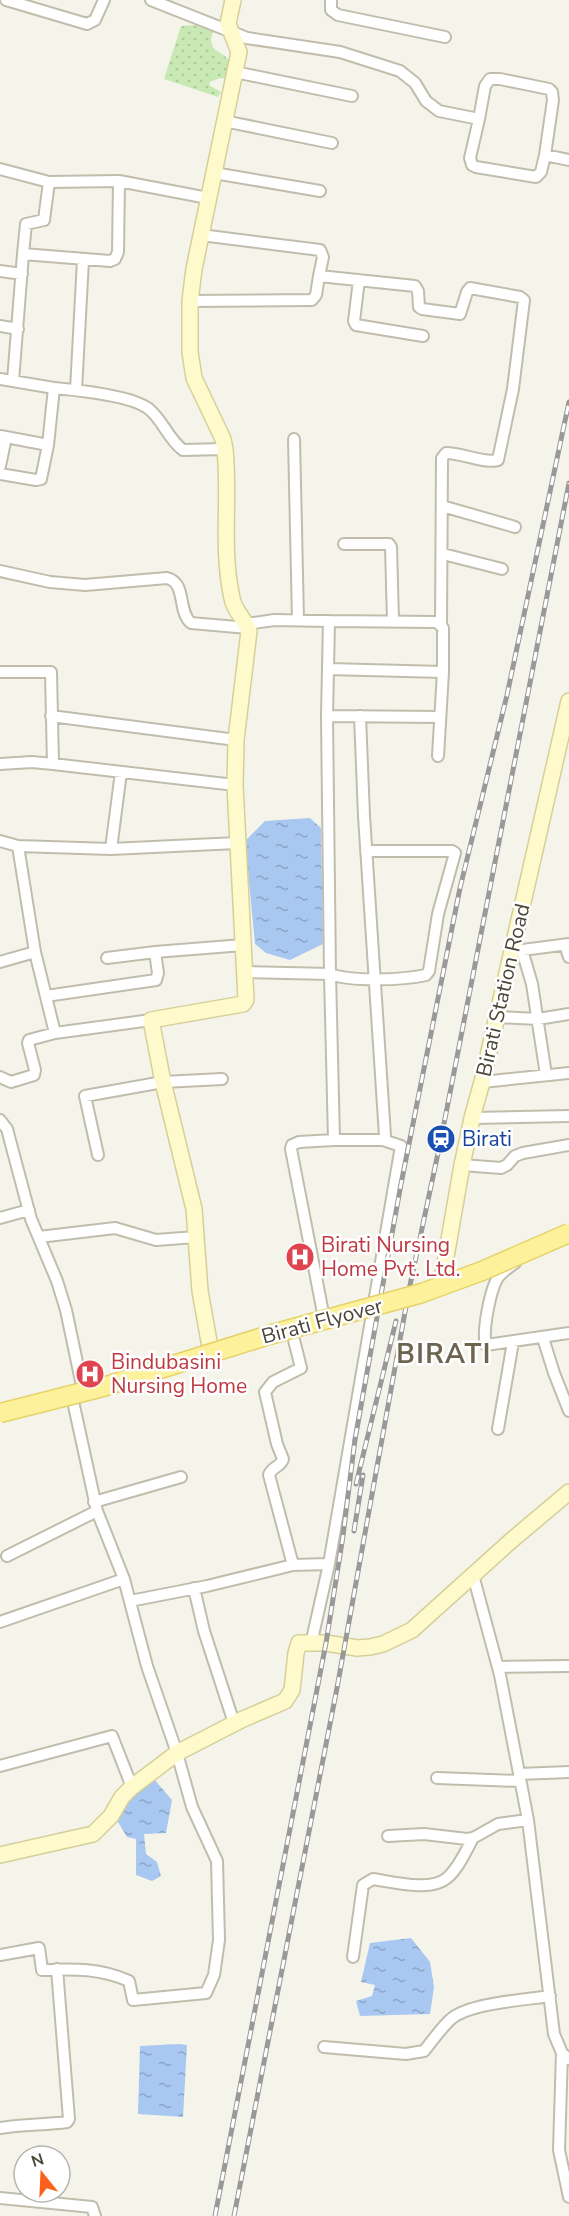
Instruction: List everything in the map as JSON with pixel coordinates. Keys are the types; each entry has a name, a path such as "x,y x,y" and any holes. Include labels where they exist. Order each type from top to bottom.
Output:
{"main road":[{"name":"Birati Flyover","path":"0,1413 103,1387 269,1335 422,1293 482,1271 569,1233"}],"street":[{"path":"6,0 87,24 95,20 104,0"},
{"path":"151,0 247,38 340,52 400,71 415,83 426,101 439,111 479,119"},
{"path":"0,1077 11,1082 34,1075 35,1070 28,1042 55,1033 151,1020 243,1004 246,1000 235,785 236,740 247,626 232,600 227,561 223,439 194,378 190,352 190,301 194,269 239,52 228,24 233,0"},
{"path":"330,0 331,10 338,15 445,37"},
{"path":"235,72 351,96"},
{"path":"490,79 549,89 552,92 553,100 545,155 541,172 536,177 472,165 470,158 485,86 490,79"},
{"path":"224,121 332,143"},
{"path":"545,155 569,160"},
{"path":"0,169 49,182 119,181 208,198"},
{"path":"214,173 320,191"},
{"path":"23,254 110,261 117,257 119,181"},
{"path":"13,381 26,224 44,220 49,182"},
{"path":"190,301 312,300 315,297 324,257 320,250 201,235"},
{"path":"76,390 83,260"},
{"path":"0,271 22,274"},
{"path":"319,276 415,286 418,291 418,307 458,314 462,312 470,288 520,297 524,300 513,389 500,457 491,462 459,453 442,455 443,672 438,756"},
{"path":"359,280 354,321 356,325 423,336"},
{"path":"0,326 18,329"},
{"path":"0,379 138,402 149,408 183,450 225,449"},
{"path":"0,474 39,480 41,478 48,445 54,388"},
{"path":"0,466 3,436 48,445"},
{"path":"294,439 298,620"},
{"path":"442,506 515,527"},
{"path":"344,544 389,544 391,547 393,621"},
{"path":"442,554 502,569"},
{"path":"0,571 50,582 85,585 167,578 178,585 184,613 191,623 247,626 268,621 298,620 435,622 441,625"},
{"path":"329,621 327,716 334,1140"},
{"path":"328,669 443,672"},
{"path":"0,672 51,672 53,764"},
{"name":"Birati Station Road","path":"442,1280 472,1118 497,1017 517,951 569,701"},
{"path":"51,716 236,740"},
{"path":"327,716 440,717"},
{"path":"360,716 366,851 385,1132 383,1140"},
{"path":"0,764 32,762 235,785"},
{"path":"111,849 121,772"},
{"path":"0,842 18,846 111,849 237,843"},
{"path":"18,846 35,952 55,1033"},
{"path":"245,972 330,974 345,978 375,979 428,974 438,914 455,857 452,851 366,851"},
{"path":"107,958 243,945"},
{"path":"546,1075 532,984 517,951 567,945 569,957"},
{"path":"0,962 35,952"},
{"path":"46,996 156,980 158,973 155,952"},
{"path":"497,1017 538,1019 569,1014"},
{"path":"151,1020 163,1082 189,1187 203,1316 210,1347"},
{"path":"482,1082 569,1073"},
{"path":"98,1155 85,1096 163,1082 222,1079"},
{"path":"472,1118 569,1116"},
{"path":"0,1120 7,1129 28,1210 57,1281 66,1310 76,1392 95,1507 124,1579 147,1666 177,1753 192,1807 217,1862 219,1940 214,1975 206,1993 133,2000 129,1981 114,1975 84,1968 42,1970 39,1948 0,1955"},
{"path":"0,1405 76,1392 127,1388 300,1334 324,1323 292,1145 299,1142 334,1140 383,1140 400,1146 329,1564 311,1644"},
{"path":"462,1165 501,1168 515,1156 523,1153 569,1145"},
{"path":"0,1218 28,1210"},
{"path":"0,1421 76,1392 210,1347 442,1280 569,1225"},
{"path":"39,1237 115,1228 156,1240 196,1237"},
{"path":"569,1243 522,1259 504,1271 496,1280 491,1293 484,1342 488,1346 569,1334"},
{"path":"293,1565 269,1475 270,1471 281,1464 283,1459 277,1444 265,1392 273,1382 301,1368 300,1334"},
{"path":"543,1338 566,1393 569,1411"},
{"path":"498,1429 513,1342"},
{"path":"7,1556 95,1507 181,1477"},
{"path":"0,1855 93,1834 111,1816 122,1797 132,1787 177,1753 234,1723 285,1701 292,1690 299,1643 370,1647 412,1630 569,1492"},
{"path":"129,1601 293,1565 329,1564"},
{"path":"473,1575 498,1667 520,1777 528,1820 554,2034 565,2056 559,2150 566,2167 569,2197"},
{"path":"0,1622 124,1579"},
{"path":"194,1588 204,1631 234,1723"},
{"path":"498,1667 569,1666"},
{"path":"0,1766 112,1736 132,1787"},
{"path":"437,1778 520,1777 569,1772"},
{"path":"353,1957 363,1885 367,1881 373,1879 429,1886 440,1883 449,1877 474,1838 498,1824 528,1820"},
{"path":"388,1836 424,1834 474,1838"},
{"path":"0,2128 30,2123 67,2122 69,2119 57,1969"},
{"path":"324,2047 406,2054 424,2050 441,2028 461,2012 550,1996"},
{"path":"0,2198 92,2207 95,2216"}],"green space":[{"path":"195,25 213,31 211,39 214,48 230,61 233,67 227,79 211,81 209,85 221,92 218,97 164,79 181,26"}],"water":[{"path":"310,818 321,828 323,944 290,960 266,953 255,944 245,841 265,821"},
{"path":"153,1778 172,1800 166,1833 144,1834 146,1854 157,1862 161,1876 152,1881 136,1875 136,1839 127,1837 118,1822 127,1800"},
{"path":"411,1938 430,1962 434,1987 430,2014 360,2016 356,2001 372,1996 375,1985 361,1982 370,1943"},
{"path":"187,2045 183,2117 138,2114 140,2046"}],"railway":[{"path":"215,2216 326,1643 355,1439 401,1184 460,888 507,695 569,402"},
{"path":"234,2216 337,1688 409,1290 441,1139 569,483"},
{"path":"356,1484 396,1321"},
{"path":"354,1531 363,1475"}],"place":[{"name":"Birati","path":"441,1139"},
{"name":"Birati Nursing Home Pvt. Ltd.","path":"300,1257"},
{"name":"Bindubasini Nursing Home","path":"90,1374"}],"district":[{"name":"BIRATI","path":"444,1354"}]}
